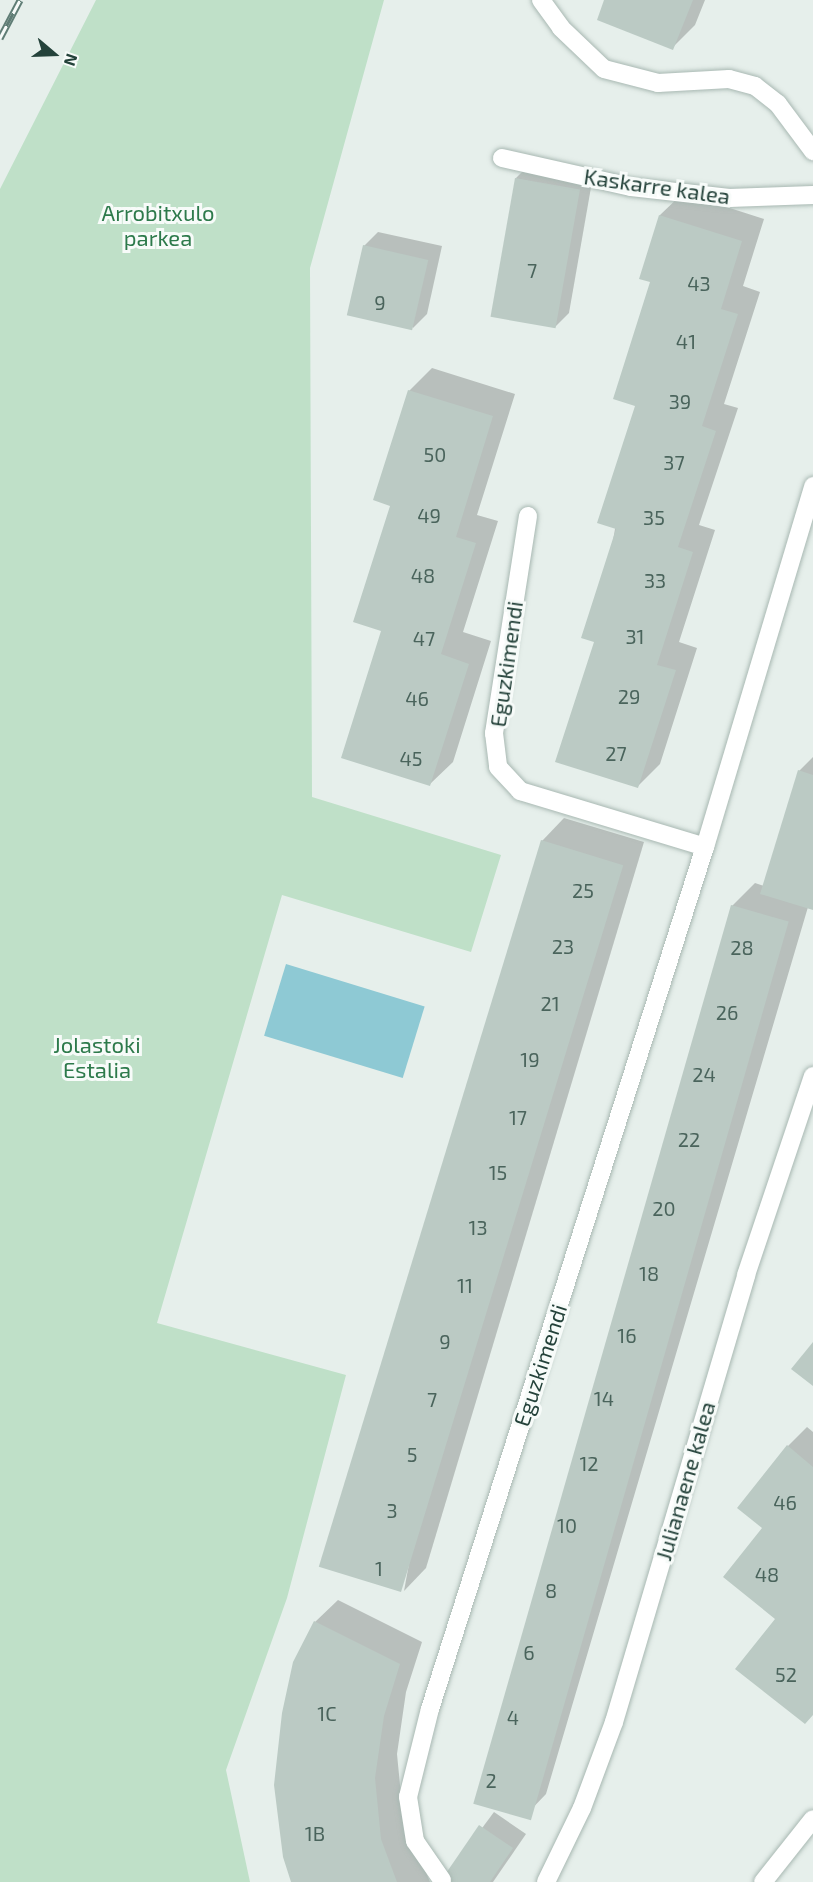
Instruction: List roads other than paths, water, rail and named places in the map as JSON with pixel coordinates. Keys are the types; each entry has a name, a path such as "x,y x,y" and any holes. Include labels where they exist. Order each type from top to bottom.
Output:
{"street":[{"path":"541,0 561,28 604,69 658,83 729,79 755,86 778,104 813,151"},
{"name":"Kaskarre kalea","path":"502,158 632,187 729,198 813,195"},
{"name":"Eguzkimendi","path":"442,1880 414,1841 408,1797 430,1709 705,847 813,486"},
{"name":"Eguzkimendi","path":"528,516 495,733 498,767 520,791 705,847"},
{"name":"Julianaene kalea","path":"546,1882 582,1808 614,1722 746,1275 813,1076"},
{"path":"763,1882 813,1818"}],"water":[{"path":"286,964 425,1006 403,1078 264,1036"}],"railway":[{"path":"0,38 20,0"}],"park label":[{"name":"Arrobitxulo parkea","path":"158,224"},
{"name":"Jolastoki Estalia","path":"97,1056"}]}
